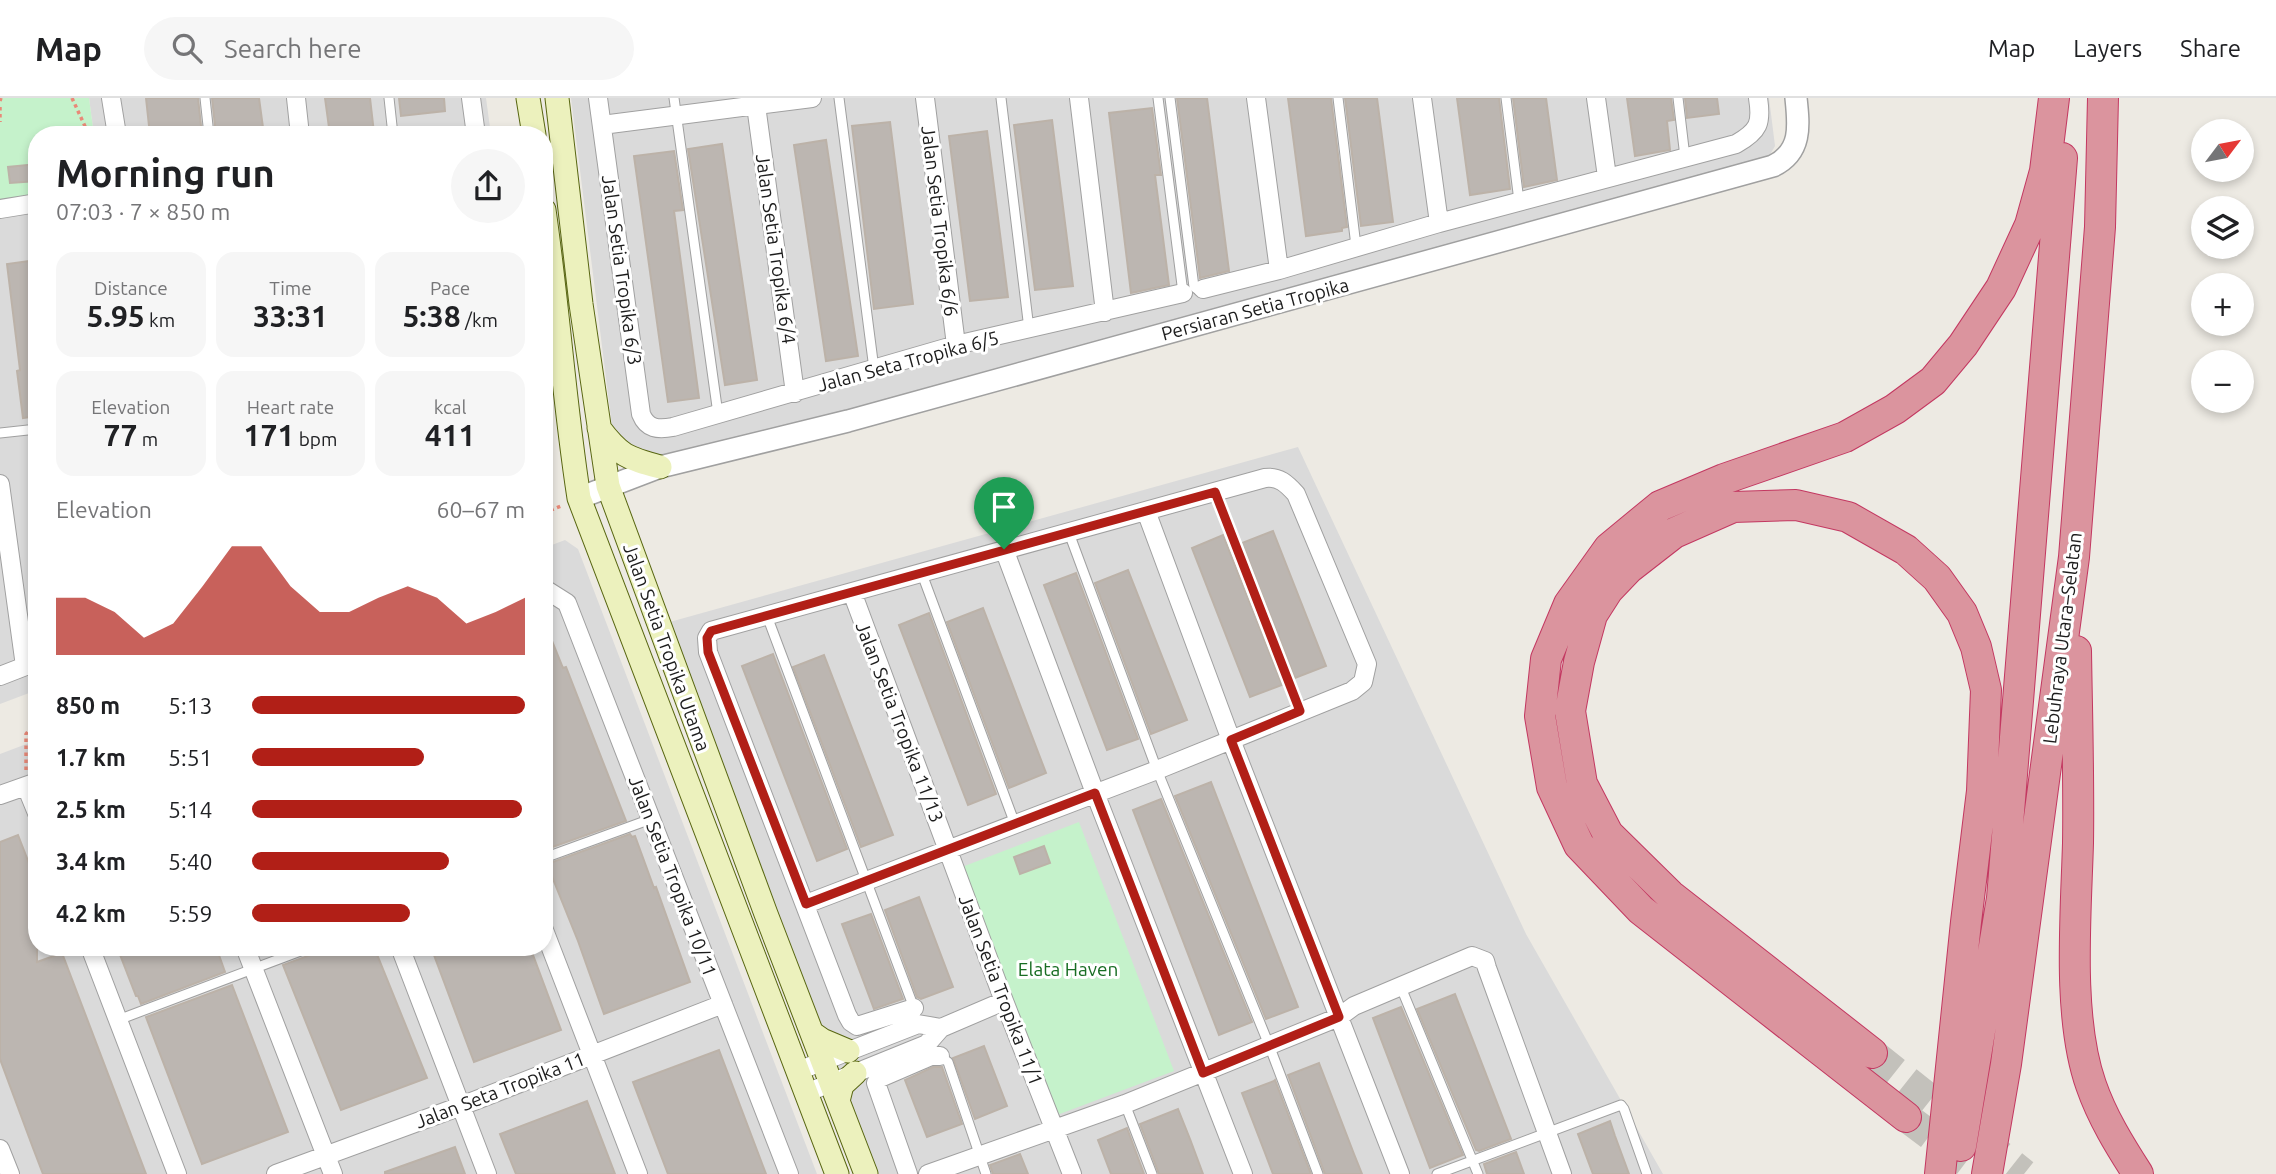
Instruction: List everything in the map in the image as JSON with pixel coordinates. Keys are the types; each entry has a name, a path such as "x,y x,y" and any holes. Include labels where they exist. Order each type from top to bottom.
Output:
{"highway":[{"path":"1906,1117 1641,910 1579,845 1552,787 1540,716 1546,659 1569,604 1609,548 1660,506 1724,479 1844,437 1895,409 1933,381 1964,345 2001,288 2030,225 2045,171 2054,98"},
{"name":"Lebuhraya Utara–Selatan","path":"1957,1174 2002,898 2067,98"},
{"name":"Lebuhraya Utara–Selatan","path":"1987,1174 2007,1050 2074,557 2099,227 2103,98"},
{"path":"1872,1053 1670,895 1608,834 1582,784 1570,711 1579,662 1592,615 1608,590 1629,568 1674,533 1733,507 1796,505 1848,517 1906,550 1937,578 1962,612 1976,647 1986,690 1982,792 1940,1174"},
{"path":"2074,557 2078,803 2077,1024 2091,1085 2113,1135 2138,1174"}],"main road":[{"path":"528,98 533,126"},
{"name":"Jalan Setia Tropika Utama","path":"556,98 581,304 608,486 866,1174"},
{"name":"Jalan Setia Tropika Utama","path":"553,272 579,498 837,1174"},
{"path":"599,428 615,449 636,461 660,467"},
{"path":"812,1033 860,1069 834,1092"}],"street":[{"path":"111,98 116,126"},
{"path":"296,98 299,126"},
{"path":"471,98 475,126"},
{"name":"Jalan Setia Tropika 6/3","path":"597,98 641,414"},
{"path":"602,125 675,107 812,98"},
{"name":"Jalan Setia Tropika 6/6","path":"925,98 956,345"},
{"path":"1079,98 1105,312"},
{"path":"1256,98 1279,270"},
{"path":"1422,98 1438,223"},
{"path":"1596,98 1607,177"},
{"name":"Persiaran Setia Tropika","path":"579,498 660,467 848,421 1773,166 1790,154 1795,142 1798,131 1796,98"},
{"name":"Jalan Setia Tropika 6/4","path":"755,102 795,393"},
{"path":"1203,289 1736,144 1756,130 1759,106"},
{"path":"0,209 28,204"},
{"name":"Jalan Seta Tropika 6/5","path":"641,414 652,428 663,429 956,345 1183,293"},
{"path":"806,904 1157,770 1352,691 1363,682 1367,664 1296,494 1287,484 1272,477 711,631 707,638 708,652 851,1022 857,1026 914,1008"},
{"path":"0,484 28,647"},
{"path":"1146,511 1231,740 1400,1174"},
{"path":"1004,549 1095,793 1243,1174"},
{"name":"Jalan Setia Tropika 11/13","path":"852,593 948,851"},
{"name":"Jalan Setia Tropika 10/11","path":"553,594 567,603 789,1174"},
{"path":"0,676 28,665"},
{"path":"0,795 28,785"},
{"name":"Jalan Setia Tropika 11/1","path":"948,851 1072,1174"},
{"path":"553,953 638,1174"},
{"path":"93,956 177,1174"},
{"path":"249,956 333,1174"},
{"path":"403,956 488,1174"},
{"path":"928,1174 1125,1104 1203,1073 1339,1017 1354,1006 1472,956 1485,961 1488,968 1562,1174"},
{"path":"860,1069 927,1044 941,1028 1004,1001"},
{"name":"Jalan Seta Tropika 11","path":"276,1174 461,1106 723,1004"},
{"path":"860,1069 887,1036 918,1024 941,1028"},
{"path":"887,1036 895,1057"},
{"path":"797,1071 822,1061 860,1069 880,1078 931,1056 940,1056"},
{"path":"860,1069 908,1174"},
{"path":"806,1093 834,1092"},
{"path":"0,1149 10,1174"}],"lane":[{"path":"205,98 208,126"},
{"path":"388,98 392,126"},
{"path":"839,98 874,369"},
{"path":"1001,98 1029,330"},
{"path":"1158,98 1183,293"},
{"path":"1170,98 1194,287 1203,289"},
{"path":"1338,98 1356,246"},
{"path":"1506,98 1519,201"},
{"path":"1678,98 1685,157"},
{"path":"675,107 718,414"},
{"path":"0,433 28,430"},
{"path":"1215,492 1300,711"},
{"path":"1069,533 1157,770 1269,1045 1318,1174"},
{"path":"922,574 1015,824"},
{"path":"767,616 914,1008"},
{"path":"553,855 651,818"},
{"path":"118,1020 288,956"},
{"path":"1400,985 1478,1174"},
{"path":"940,1056 948,1062 986,1174"},
{"path":"1125,1104 1152,1174"},
{"path":"1437,1174 1621,1105 1647,1174"}],"path":[{"path":"72,98 85,126"},
{"path":"0,107 0,122"},
{"path":"28,731 28,754"}],"shaded area":[{"path":"89,98 486,98 490,126 93,126"},
{"path":"571,98 1769,98 1775,146 1763,167 644,469 615,450"},
{"path":"28,196 28,693 0,704 0,200"},
{"path":"1298,447 1526,934 1663,1174 870,1174 659,625"},
{"path":"565,540 578,549 817,1174 0,1174 0,754 28,743 28,956 553,956 553,545"}],"green space":[{"path":"0,98 89,98 93,126 28,126 28,196 0,200"},
{"name":"Elata Haven","path":"1079,822 1174,1071 1057,1115 962,867"}],"building":[{"path":"146,98 198,98 201,126 149,126"},
{"path":"212,98 259,98 263,126 215,126"},
{"path":"325,98 370,98 373,126 329,126"},
{"path":"399,98 444,98 445,111 401,116"},
{"path":"1177,98 1207,98 1229,271 1200,278"},
{"path":"1288,98 1331,98 1347,227 1342,228 1342,231 1306,236"},
{"path":"1345,98 1377,98 1393,222 1361,226"},
{"path":"1457,98 1499,98 1510,189 1470,195"},
{"path":"1513,98 1546,98 1557,180 1524,187"},
{"path":"1627,98 1671,98 1674,120 1667,121 1670,150 1635,156"},
{"path":"1685,98 1717,98 1719,114 1687,118"},
{"path":"1152,108 1161,175 1155,175 1169,285 1131,293 1109,113"},
{"path":"1052,120 1073,286 1035,290 1014,125"},
{"path":"890,122 913,304 874,309 852,126"},
{"path":"987,131 1008,297 970,301 949,136"},
{"path":"826,140 858,356 826,361 794,145"},
{"path":"722,144 757,380 725,385 688,149"},
{"path":"674,151 683,210 674,211 699,398 668,402 634,156"},
{"path":"28,165 28,182 10,183 8,167"},
{"path":"28,261 28,417 23,418 17,371 20,370 7,264"},
{"path":"1273,531 1326,666 1295,678 1242,543"},
{"path":"1223,535 1282,685 1250,697 1192,548"},
{"path":"1128,570 1187,720 1151,734 1095,583"},
{"path":"1076,573 1138,739 1107,750 1044,585"},
{"path":"983,608 1046,773 1009,788 947,622"},
{"path":"929,613 996,794 968,805 899,625"},
{"path":"553,643 563,668 566,667 626,821 553,847"},
{"path":"773,654 847,849 817,861 742,666"},
{"path":"824,655 893,835 861,847 793,667"},
{"path":"1211,782 1298,1007 1266,1019 1175,796"},
{"path":"1161,799 1252,1022 1219,1035 1133,810"},
{"path":"630,834 635,836 690,982 604,1014 553,879 553,862"},
{"path":"18,835 28,861 28,956 37,956 37,962 54,956 63,956 146,1174 43,1174 0,1059 0,842"},
{"path":"1044,846 1050,863 1020,874 1014,857"},
{"path":"919,897 953,987 921,999 917,997 885,910"},
{"path":"871,914 903,999 874,1009 842,924"},
{"path":"121,956 219,956 225,972 141,1004"},
{"path":"308,956 378,956 427,1078 341,1110 283,965"},
{"path":"434,956 533,956 561,1030 474,1062"},
{"path":"232,985 288,1132 202,1164 146,1017"},
{"path":"1455,994 1511,1139 1479,1151 1476,1150 1417,1009"},
{"path":"1401,1007 1463,1155 1430,1168 1373,1018"},
{"path":"984,1046 1007,1106 975,1119 953,1058"},
{"path":"719,1050 766,1174 668,1174 633,1082"},
{"path":"1319,1063 1362,1174 1325,1174 1288,1075"},
{"path":"933,1067 942,1067 962,1124 927,1137 905,1080"},
{"path":"1274,1081 1311,1174 1273,1174 1242,1093"},
{"path":"587,1101 615,1174 516,1174 500,1134"},
{"path":"1178,1109 1203,1174 1159,1174 1140,1124"},
{"path":"1610,1121 1629,1174 1593,1174 1578,1134"},
{"path":"1127,1128 1144,1174 1111,1174 1098,1140"},
{"path":"455,1147 465,1174 385,1174 385,1172"},
{"path":"1516,1152 1524,1174 1487,1174 1484,1164"},
{"path":"1020,1154 1028,1174 993,1174 990,1165"}],"tunnel":[{"path":"1872,1053 2024,1174"},
{"path":"1906,1117 1982,1174"}],"route":[{"path":"1215,492 1300,711 1231,740 1339,1017 1203,1073 1095,793 806,904 708,652 707,638 711,631 1004,549 1215,492"}]}
